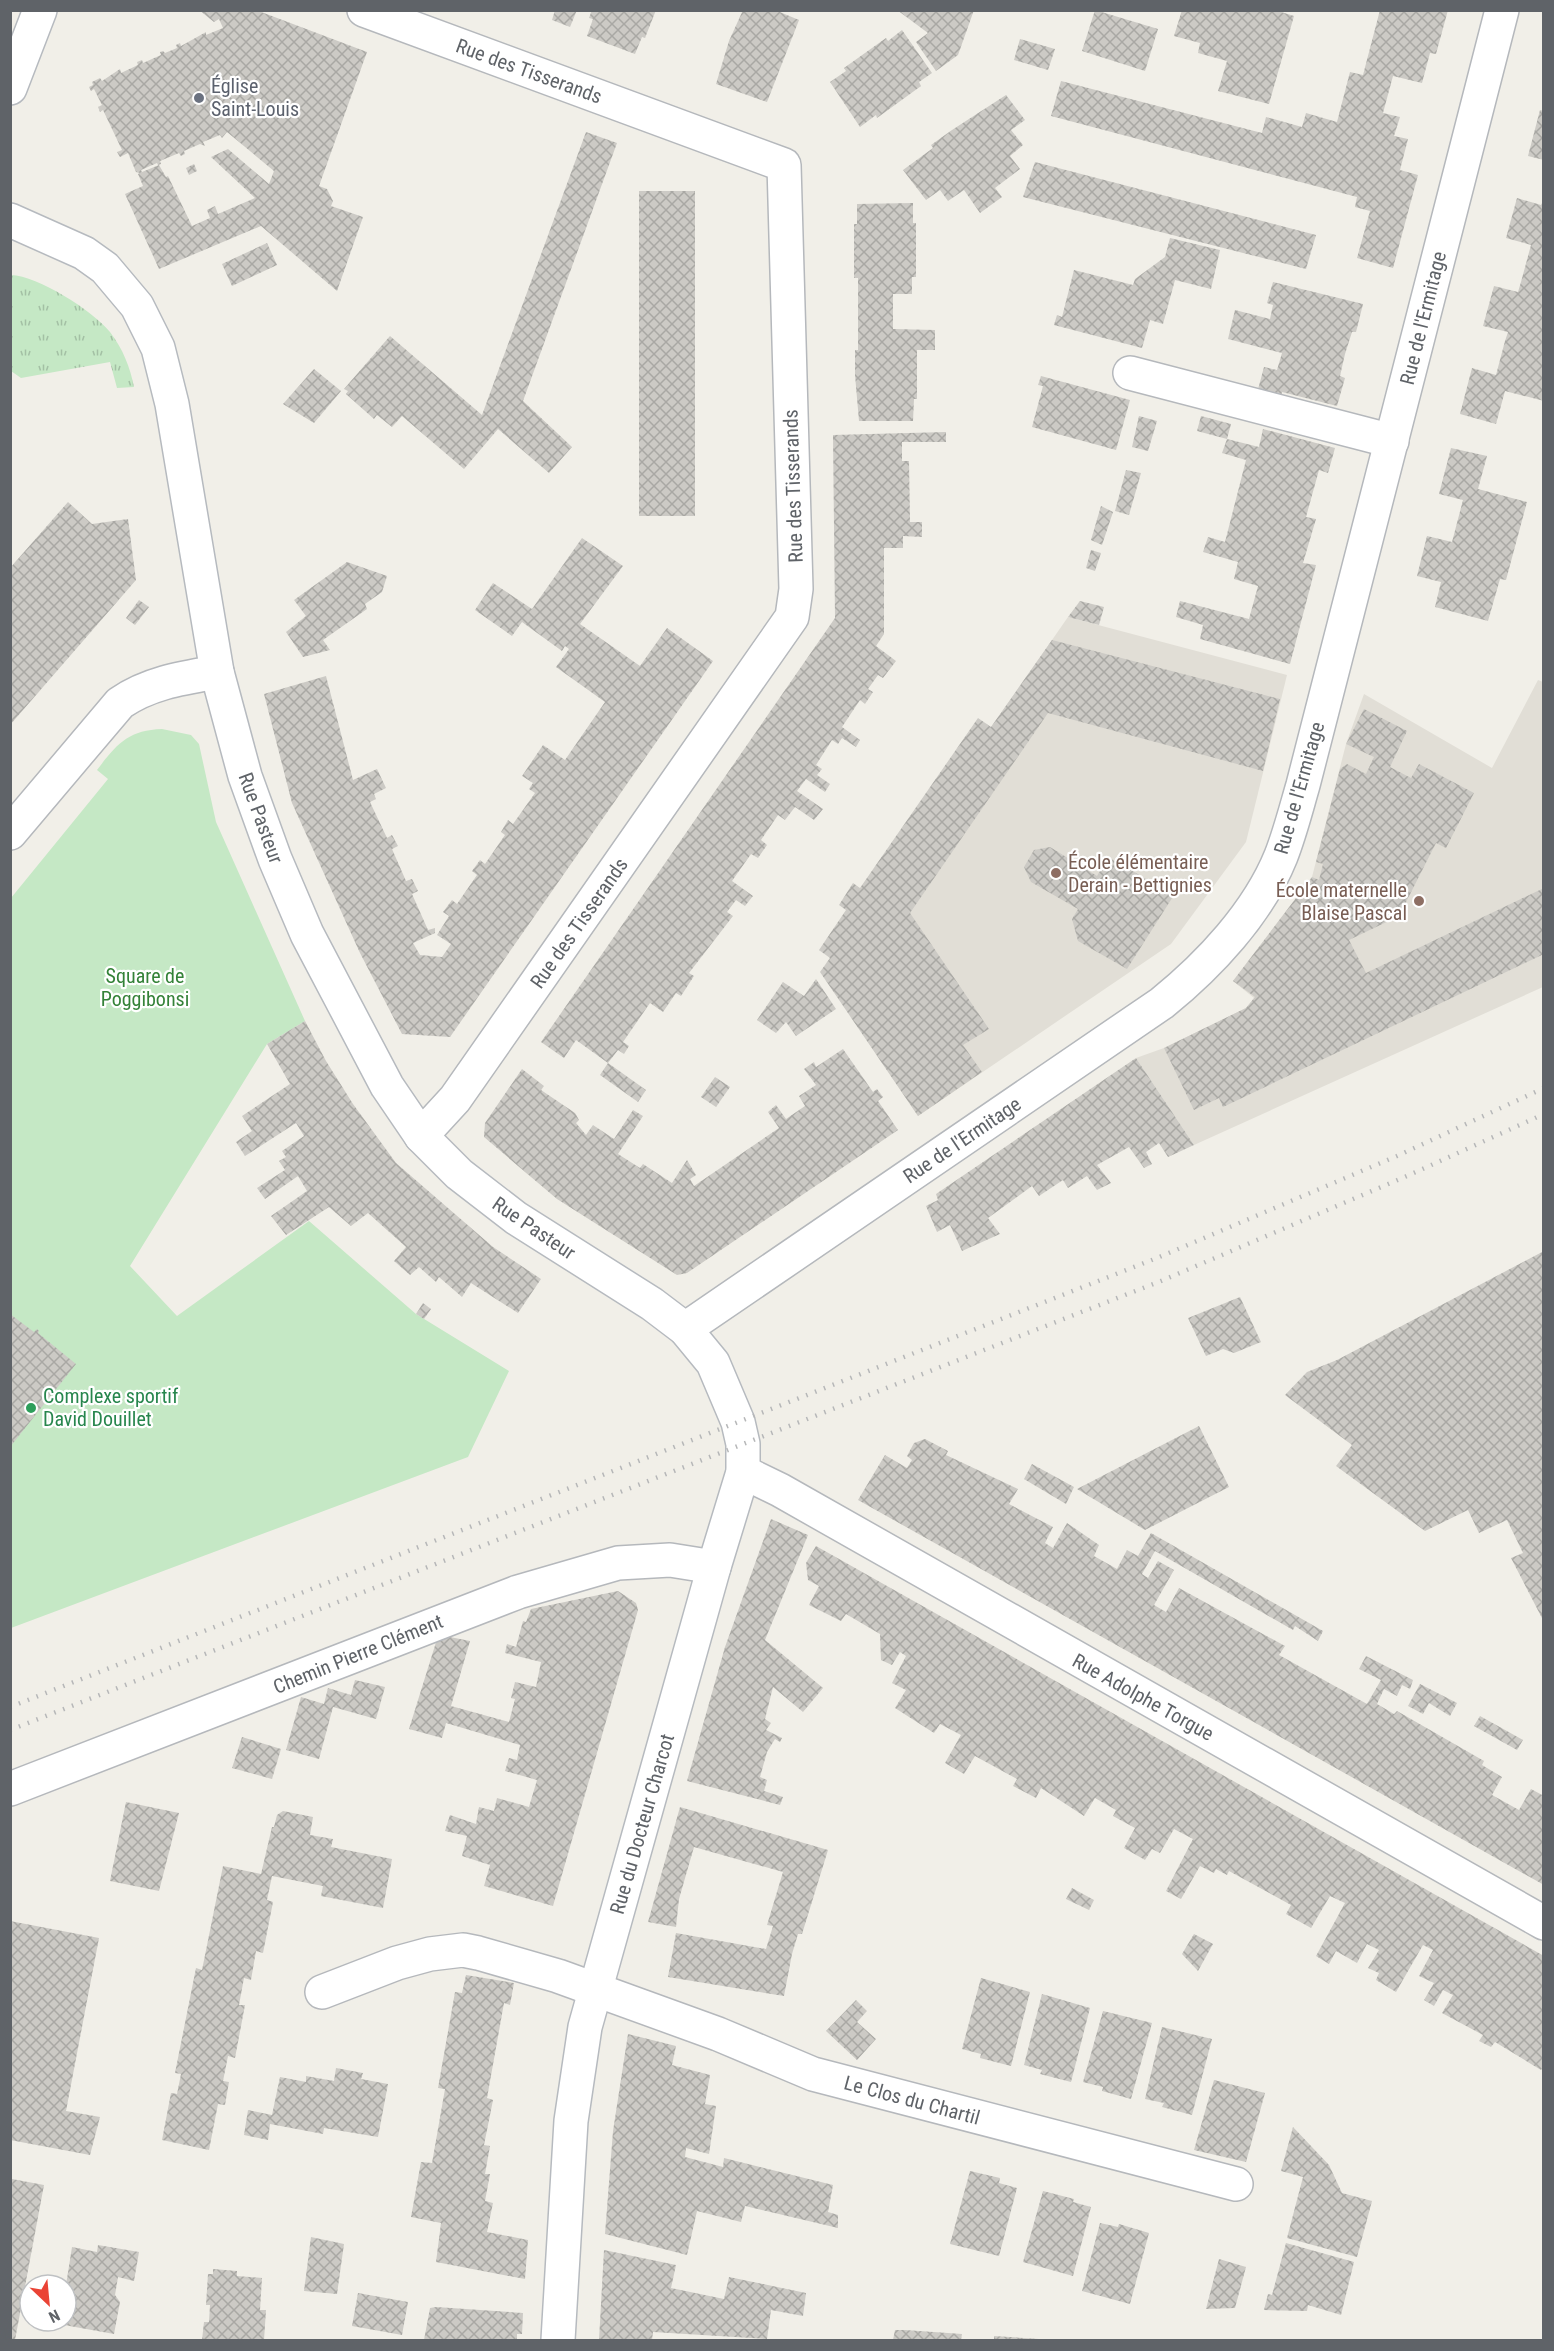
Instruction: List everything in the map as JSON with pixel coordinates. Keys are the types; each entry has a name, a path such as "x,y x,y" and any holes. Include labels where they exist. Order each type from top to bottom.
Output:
{"street":[{"path":"10,88 40,10"},
{"name":"Rue des Tisserands","path":"364,10 784,165 796,589 792,617 455,1099 421,1136"},
{"name":"Rue de l'Ermitage","path":"685,1329 1162,1003 1202,969 1240,922 1280,857 1292,822 1502,10"},
{"name":"Rue Pasteur","path":"10,220 84,253 105,268 122,284 147,324 165,370 217,672 245,776 294,904 367,1052 421,1136 459,1174 509,1212 652,1304 685,1329"},
{"path":"1130,373 1392,441"},
{"path":"10,833 120,703 136,692 157,684 217,672"},
{"name":"Rue du Docteur Charcot","path":"558,2340 572,2121 580,2054 595,1991 714,1567 743,1472 743,1444 728,1395 712,1363 685,1329"},
{"name":"Rue Adolphe Torgue","path":"743,1472 780,1490 1544,1923"},
{"name":"Chemin Pierre Clément","path":"10,1789 518,1592 618,1563 670,1560 714,1567"},
{"name":"Le Clos du Chartil","path":"322,1992 397,1963 430,1954 463,1950 558,1976 718,2034 813,2074 1236,2184"}],"shaded area":[{"name":"École élémentaire Derain - Bettignies","path":"1068,617 1287,675 1246,842 1171,944 918,1116 821,972"},
{"name":"École maternelle Blaise Pascal","path":"1538,680 1543,682 1543,987 1194,1145 1136,1058 1164,1048 1246,1008 1254,998 1233,981 1312,877 1346,744 1364,694 1492,768"}],"green space":[{"path":"11,275 35,281 49,288 102,323 115,338 122,352 134,387 117,388 110,362 21,378 11,371"},
{"name":"Square de Poggibonsi","path":"162,729 191,735 199,744 216,822 305,1021 267,1044 130,1266 177,1316 309,1221 416,1314 509,1371 468,1457 11,1628 11,898 108,779 97,770 110,753 124,740 140,732"}],"building":[{"path":"199,10 256,10 367,52 319,186 327,189 333,201 331,206 363,217 337,291 261,226 159,269 125,194 143,186 138,174 140,173 136,172 128,153 120,157 117,152 122,150 103,110 100,112 98,107 102,105 94,89 91,91 89,87 93,85 92,82 100,78 102,81 120,69 121,73 138,65 137,62 142,60 143,63 161,55 160,52 165,53 177,48 176,45 180,43 181,46 206,32 206,35 223,28 219,19 214,22","holes":["227,132 274,171 269,184 228,149 211,157 255,198 218,214 215,206 207,210 210,218 192,226 168,176 166,177 159,165 142,172 141,170 157,163 161,164 160,161 179,153 181,156 185,154 184,151 200,144 205,146 203,142 220,135 222,138"]},
{"path":"555,10 577,10 570,27 552,20"},
{"path":"592,10 656,10 645,38 642,37 635,54 587,36 593,19 589,18"},
{"path":"743,10 775,10 799,20 767,102 716,84 729,41"},
{"path":"897,10 974,10 958,55 936,71 916,42 928,33"},
{"path":"1095,10 1158,29 1145,71 1082,51"},
{"path":"1182,10 1275,10 1294,16 1269,104 1218,91 1227,61 1198,53 1200,43 1174,36"},
{"path":"1380,10 1448,10 1436,54 1430,53 1422,83 1393,76 1383,113 1400,117 1394,136 1408,139 1400,170 1418,175 1393,268 1357,258 1370,211 1355,207 1357,197 1051,116 1061,81 1262,133 1266,117 1302,127 1306,113 1337,122 1350,72 1363,75"},
{"path":"902,30 932,73 919,82 921,86 877,118 876,115 860,127 830,82 846,71 844,68 886,38 888,41"},
{"path":"1020,39 1055,49 1048,70 1014,60"},
{"path":"1006,95 1025,120 1011,130 1023,145 1010,156 1020,169 995,188 1002,197 980,213 964,190 948,201 940,190 926,200 903,170 933,148 931,145"},
{"path":"1540,110 1544,111 1544,160 1528,156"},
{"path":"586,132 617,143 523,401 572,447 549,473 498,429 464,469 402,416 392,427 377,415 374,419 346,394 348,391 344,389 390,336 482,415"},
{"path":"1035,162 1316,235 1306,269 1023,197"},
{"path":"194,164 197,171 189,175 186,168"},
{"path":"639,191 695,191 695,516 639,516"},
{"path":"1517,198 1541,205 1544,199 1544,401 1505,391 1496,424 1460,414 1472,368 1496,375 1508,332 1483,326 1494,286 1518,292 1531,245 1506,238"},
{"path":"913,203 913,223 916,223 916,277 912,277 912,294 893,294 893,329 935,330 935,350 917,350 917,399 914,399 913,421 859,421 855,375 855,350 858,350 858,278 854,278 854,224 857,224 857,204"},
{"path":"1170,238 1220,250 1211,289 1175,280 1163,324 1150,320 1142,348 1054,325 1057,315 1062,317 1074,270 1133,285 1135,279 1165,257"},
{"path":"267,243 277,265 232,286 222,264"},
{"path":"1273,282 1363,304 1356,332 1352,332 1345,354 1340,376 1345,378 1337,406 1282,392 1280,403 1256,397 1264,367 1277,370 1282,353 1228,339 1235,310 1270,319 1273,305 1267,303"},
{"path":"314,369 341,391 314,423 283,404"},
{"path":"1041,376 1130,400 1116,450 1032,427 1043,386 1038,385"},
{"path":"1139,416 1157,421 1148,451 1132,447"},
{"path":"1201,416 1231,424 1227,439 1197,431"},
{"path":"1263,429 1335,448 1328,473 1319,470 1306,517 1316,519 1303,563 1316,565 1290,664 1200,639 1203,625 1176,617 1180,601 1249,619 1258,586 1234,579 1238,562 1203,552 1208,537 1225,542 1246,460 1222,453 1227,439 1259,447"},
{"path":"946,432 946,442 902,442 902,461 909,461 910,522 922,522 922,537 903,536 903,548 884,548 884,634 876,646 896,661 883,678 878,675 868,689 873,692 865,704 860,700 842,727 860,740 856,747 842,738 838,744 832,740 816,765 822,769 817,775 830,784 825,792 806,779 797,791 823,809 814,820 795,807 785,820 778,815 761,840 767,845 758,858 751,854 732,881 753,896 745,906 736,900 727,912 733,916 689,973 694,976 681,996 676,993 663,1012 650,1003 623,1042 629,1046 624,1054 618,1050 608,1063 576,1040 564,1058 541,1042 835,618 833,435"},
{"path":"1451,448 1487,456 1478,489 1527,502 1506,580 1500,579 1488,621 1435,607 1441,582 1417,576 1427,536 1452,542 1463,500 1439,494"},
{"path":"1126,470 1141,473 1129,515 1115,511"},
{"path":"68,502 92,524 128,519 136,580 10,725 10,568"},
{"path":"1101,506 1113,512 1102,545 1091,540"},
{"path":"582,538 623,566 580,624 640,666 667,628 713,661 450,1037 402,1034 360,953 292,803 264,694 326,676 353,780 377,769 386,788 374,794 376,799 370,802 387,838 392,835 398,846 392,849 406,881 412,879 418,891 412,894 428,930 435,928 435,933 413,943 420,955 442,957 451,944 437,935 449,916 443,912 452,900 457,904 477,875 472,871 480,860 485,864 505,835 501,832 508,820 513,824 535,793 529,789 533,783 522,776 543,745 565,760 605,702 556,667 569,649 565,646 562,651 522,622 512,636 475,610 493,583 532,609"},
{"path":"1091,550 1101,553 1095,571 1086,568"},
{"path":"347,562 387,576 382,592 365,604 367,609 323,640 330,650 303,657 286,632 306,616 294,600"},
{"path":"139,600 149,607 135,625 126,618"},
{"path":"1080,601 1104,607 1099,625 1068,617"},
{"path":"1052,640 1280,699 1263,771 1048,713 910,913 989,1029 963,1045 982,1072 918,1116 820,972 830,958 819,950 846,910 839,905 853,883 860,888 978,718 991,727"},
{"path":"1364,709 1407,731 1390,767 1411,778 1419,764 1474,793 1446,848 1436,843 1399,916 1349,940 1366,973 1544,888 1544,954 1223,1107 1219,1098 1194,1110 1164,1048 1246,1008 1255,997 1233,981 1312,877 1319,880 1323,864 1316,862 1340,769 1347,764 1366,774 1374,757 1346,744"},
{"path":"1050,847 1097,876 1108,857 1174,895 1127,969 1078,941 1072,919 1078,909 1031,882 1024,867 1034,850"},
{"path":"816,979 836,1009 796,1036 786,1022 776,1033 757,1020 783,982 804,996"},
{"path":"305,1021 326,1061 353,1104 396,1163 493,1247 541,1279 518,1313 471,1283 462,1297 439,1277 436,1282 419,1267 410,1275 394,1261 406,1247 368,1213 351,1226 329,1207 286,1235 271,1216 307,1191 298,1176 265,1199 257,1188 285,1170 279,1161 286,1157 282,1151 304,1136 296,1123 245,1156 236,1142 252,1131 242,1116 290,1084 267,1044"},
{"path":"843,1049 873,1092 877,1089 883,1097 878,1101 898,1130 687,1273 677,1275 557,1199 484,1137 485,1123 522,1069 544,1086 541,1090 575,1113 579,1120 576,1123 586,1135 593,1125 614,1139 633,1110 643,1116 618,1154 640,1168 643,1164 672,1183 687,1160 696,1175 690,1179 694,1186 779,1128 768,1112 776,1105 786,1119 805,1106 799,1096 816,1085 804,1069 814,1062 816,1067"},
{"path":"1136,1058 1194,1145 1168,1157 1159,1143 1146,1152 1152,1164 1144,1168 1129,1147 1097,1165 1111,1183 1097,1190 1087,1176 1068,1188 1063,1180 1039,1196 1032,1186 988,1218 1000,1234 962,1251 950,1225 937,1232 926,1206 938,1200 936,1194"},
{"path":"608,1063 646,1090 638,1102 600,1075"},
{"path":"715,1077 730,1087 716,1107 701,1097"},
{"path":"1544,1251 1544,1622 1511,1558 1523,1553 1507,1520 1479,1533 1468,1510 1425,1531 1336,1466 1352,1445 1285,1395 1307,1372 1337,1360"},
{"path":"1240,1297 1261,1342 1234,1353 1223,1349 1206,1356 1188,1318"},
{"path":"423,1303 431,1309 424,1319 416,1314"},
{"name":"Complexe sportif David Douillet","path":"10,1314 34,1332 37,1329 38,1333 76,1364 10,1447"},
{"path":"1199,1426 1229,1487 1145,1530 1077,1489"},
{"path":"925,1439 948,1451 946,1455 1018,1489 1009,1504 1053,1527 1045,1543 1053,1548 1067,1523 1099,1545 1094,1556 1117,1569 1127,1550 1138,1556 1151,1533 1323,1631 1318,1641 1295,1626 1293,1630 1155,1551 1142,1574 1148,1578 1158,1561 1174,1570 1154,1605 1166,1612 1179,1588 1285,1646 1279,1655 1367,1704 1381,1680 1359,1669 1366,1656 1413,1680 1410,1689 1402,1685 1397,1696 1384,1689 1377,1704 1394,1714 1397,1711 1484,1761 1482,1765 1502,1777 1492,1795 1519,1810 1531,1789 1544,1796 1544,1885 858,1500 885,1455 907,1468 912,1460 907,1456 914,1443"},
{"path":"1032,1464 1074,1487 1066,1504 1024,1479"},
{"path":"771,1519 808,1535 765,1640 823,1688 803,1712 773,1687 765,1719 771,1723 766,1730 782,1738 780,1742 775,1739 767,1752 760,1777 767,1780 764,1791 783,1797 780,1805 687,1781 725,1647"},
{"path":"816,1546 1544,1956 1544,2066 1541,2070 1495,2042 1491,2047 1479,2041 1483,2035 1442,2013 1453,1995 1443,1990 1434,2006 1424,2000 1434,1983 1419,1976 1433,1950 1423,1945 1396,1992 1376,1980 1379,1973 1368,1968 1379,1950 1367,1944 1357,1963 1336,1951 1329,1964 1316,1956 1345,1903 1330,1896 1311,1928 1286,1914 1291,1905 1229,1871 1227,1875 1216,1869 1214,1873 1200,1866 1181,1899 1166,1891 1193,1839 1174,1829 1160,1853 1152,1849 1145,1860 1124,1848 1135,1828 1113,1816 1116,1810 1095,1798 1084,1816 1041,1788 1036,1798 1013,1786 1017,1779 975,1756 964,1774 945,1763 961,1735 940,1724 934,1733 895,1708 906,1690 892,1683 906,1656 900,1652 892,1665 881,1660 880,1634 846,1614 841,1621 809,1605 819,1586 808,1580 806,1563"},
{"path":"618,1591 636,1603 638,1610 553,1906 484,1886 490,1865 462,1856 467,1836 445,1831 450,1815 476,1824 479,1807 494,1811 497,1798 529,1807 537,1780 505,1771 509,1758 517,1760 520,1745 446,1723 442,1738 409,1729 437,1639 445,1636 470,1641 451,1706 509,1722 515,1699 511,1698 515,1682 536,1687 541,1662 505,1653 507,1644 516,1647 523,1621 526,1622 531,1609"},
{"path":"355,1680 385,1687 376,1719 333,1707 319,1759 286,1750 301,1697 324,1704 328,1688 351,1695"},
{"path":"1420,1684 1457,1703 1450,1716 1429,1703 1423,1714 1408,1706"},
{"path":"1480,1716 1523,1740 1517,1750 1474,1726"},
{"path":"242,1737 281,1749 272,1779 232,1768"},
{"path":"126,1802 179,1813 159,1891 110,1881"},
{"path":"680,1807 828,1850 802,1934 798,1934 784,1996 668,1977 676,1933 766,1949 773,1926 767,1925 783,1872 694,1847 679,1899 676,1927 648,1922"},
{"path":"283,1811 313,1817 310,1835 333,1839 331,1847 392,1859 383,1908 321,1896 323,1886 272,1876 267,1900 273,1902 263,1953 256,1951 251,1980 244,1978 239,2005 245,2005 235,2058 228,2056 223,2081 229,2082 225,2105 218,2104 209,2150 162,2140 171,2093 177,2094 181,2074 175,2073 196,1968 202,1970 223,1866 261,1874 272,1827 274,1827 277,1815"},
{"path":"1072,1888 1094,1900 1089,1910 1066,1899"},
{"path":"10,1921 99,1938 66,2111 100,2117 90,2155 10,2140"},
{"path":"1194,1934 1213,1944 1198,1971 1182,1954"},
{"path":"466,1975 514,1983 510,2005 504,2003 487,2098 493,2100 484,2145 490,2146 485,2174 490,2174 485,2201 493,2203 487,2232 528,2240 525,2279 436,2262 441,2223 411,2217 421,2162 432,2163 445,2089 438,2088 455,1992 462,1993"},
{"path":"981,1978 1030,1992 1011,2066 980,2058 981,2054 962,2049"},
{"path":"1042,1994 1090,2008 1071,2082 1040,2074 1042,2070 1024,2065"},
{"path":"856,2000 867,2011 857,2022 876,2039 857,2060 826,2031"},
{"path":"1103,2011 1152,2023 1131,2099 1102,2091 1103,2087 1083,2082"},
{"path":"1162,2027 1212,2039 1192,2115 1162,2107 1164,2103 1145,2099"},
{"path":"628,2034 676,2046 672,2065 710,2075 705,2104 716,2106 709,2154 686,2148 685,2157 723,2167 724,2158 833,2185 828,2212 838,2215 838,2228 745,2206 741,2222 697,2211 687,2255 605,2234 613,2131"},
{"path":"336,2068 363,2073 361,2079 388,2084 378,2137 324,2128 323,2134 270,2124 268,2140 244,2135 248,2110 272,2115 280,2077 306,2082 306,2076 334,2081"},
{"path":"1214,2080 1265,2093 1246,2162 1194,2150"},
{"path":"1293,2127 1329,2165 1342,2193 1372,2201 1357,2257 1287,2238 1303,2177 1281,2171"},
{"path":"970,2171 1000,2178 999,2183 1017,2188 999,2256 950,2244"},
{"path":"12,2179 44,2185 28,2273 18,2273 18,2324 15,2340 10,2340"},
{"path":"1043,2191 1074,2199 1073,2202 1091,2207 1073,2276 1023,2262"},
{"path":"1100,2223 1118,2227 1119,2224 1149,2233 1130,2304 1082,2291"},
{"path":"311,2237 344,2244 337,2294 304,2291"},
{"path":"1286,2243 1354,2262 1341,2315 1308,2305 1307,2311 1264,2310 1268,2294 1272,2295"},
{"path":"98,2245 139,2252 134,2281 118,2277 115,2295 120,2302 114,2334 78,2328 78,2273 68,2273 72,2247 97,2252"},
{"path":"604,2250 676,2265 671,2288 724,2299 729,2277 806,2293 803,2316 771,2310 767,2339 653,2332 652,2340 599,2340"},
{"path":"1219,2259 1246,2267 1235,2308 1206,2309"},
{"path":"213,2269 237,2271 237,2276 262,2278 260,2310 266,2310 264,2340 202,2340 204,2322 209,2322 210,2305 206,2305 208,2274 213,2274"},
{"path":"358,2293 408,2302 402,2335 352,2326"},
{"path":"430,2308 523,2313 522,2334 517,2334 517,2340 424,2340"},
{"path":"895,2330 962,2334 961,2340 893,2340"},
{"path":"994,2336 1039,2339 1039,2340 994,2340"}],"railway":[{"path":"10,1707 1157,1258 1397,1156 1544,1088"},
{"path":"10,1730 1161,1281 1407,1176 1544,1114"}],"place":[{"name":"Église Saint-Louis","path":"199,98"},
{"name":"École élémentaire Derain - Bettignies","path":"1056,873"},
{"name":"École maternelle Blaise Pascal","path":"1419,901"},
{"name":"Complexe sportif David Douillet","path":"31,1408"}]}
